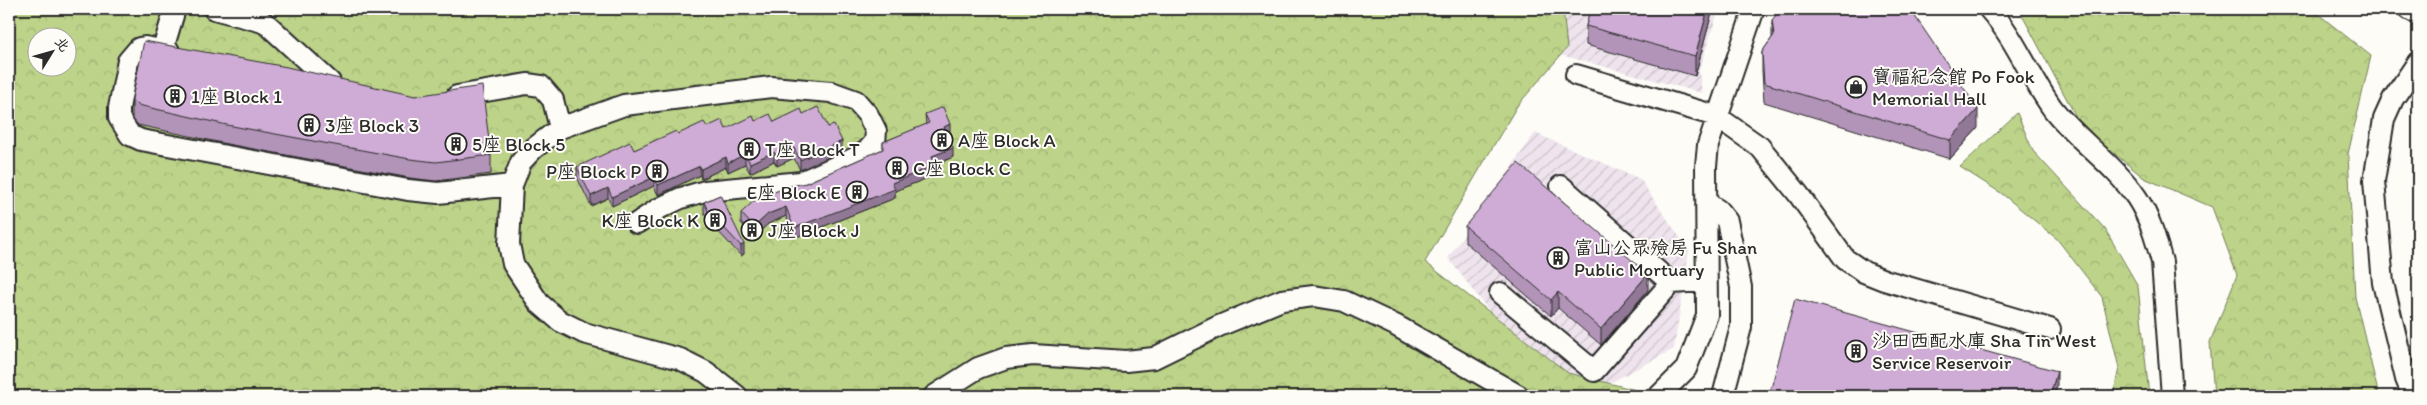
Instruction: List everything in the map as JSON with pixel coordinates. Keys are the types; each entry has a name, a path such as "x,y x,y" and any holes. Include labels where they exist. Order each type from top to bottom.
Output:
{"street":[{"path":"163,50 175,9"},
{"path":"214,9 263,22 339,84 293,75"},
{"path":"1659,396 1686,369 1707,315 1706,166 1708,145 1716,116 1754,9"},
{"path":"1989,9 2013,38 2052,108 2075,134 2124,182 2146,213 2162,262 2172,396"},
{"path":"2409,9 2418,14"},
{"path":"191,55 145,47 139,48 128,61 119,108 119,118 123,127 130,135 141,140 408,190 438,193 512,185"},
{"path":"2413,396 2404,371 2383,283 2374,181 2384,119 2393,99 2418,62"},
{"path":"1576,75 1716,116 1760,148 1799,195 1845,259 1864,272 1884,280 2050,329"},
{"path":"434,100 533,84 541,86 553,100 560,128"},
{"path":"637,223 673,202 705,191 801,182 853,159 875,142 876,131 868,114 856,101 831,92 771,87 624,105 560,128 545,138 521,162 512,185 509,214 509,244 513,264 539,303 560,321 584,333 680,359 706,372 737,396"},
{"path":"1561,186 1671,283 1706,281"},
{"path":"1707,203 1718,210 1727,221 1741,286 1741,327 1723,396"},
{"path":"1500,293 1594,371 1671,283"},
{"path":"934,396 978,368 1006,358 1033,355 1126,362 1154,358 1219,326 1282,300 1314,296 1344,301 1395,325 1519,396"}],"shaded area":[{"path":"1560,9 1719,9 1699,71 1702,93 1557,54"},
{"name":"富山公眾殮房 Fu Shan Public Mortuary","path":"1535,133 1640,179 1689,251 1674,349 1587,395 1507,334 1448,258"}],"green space":[{"path":"9,9 1563,9 1567,48 1517,106 1425,262 1568,373 1660,396 9,396"},
{"path":"2022,9 2312,9 2371,56 2348,154 2355,297 2379,396 2214,396 2210,342 2237,275 2212,207 2144,178 2081,126 2023,17"},
{"path":"2017,113 2033,151 2105,229 2138,286 2149,396 2113,396 2119,368 2102,297 2057,239 2001,193 1960,167"}],"building":[{"path":"1590,9 1708,9 1695,56 1586,26"},
{"name":"寶福紀念館 Po Fook Memorial Hall","path":"1781,9 1910,9 1978,109 1950,140 1764,83 1762,52 1774,35 1772,20"},
{"path":"144,41 287,67 415,96 482,86 491,155 436,162 410,159 227,125 138,105 132,99"},
{"path":"818,107 828,127 834,125 842,141 800,160 794,148 777,157 774,152 750,163 745,154 728,163 726,157 701,169 700,166 658,185 654,177 612,197 608,188 591,196 577,167 630,142 634,150 676,131 678,134 704,122 707,127 722,120 726,129 753,116 755,121 770,114 774,122 801,109 803,114"},
{"path":"943,107 950,124 944,127 953,148 932,156 935,165 892,183 895,189 794,228 786,207 768,214 754,227 741,213 756,199 790,186 806,183 883,149 883,142 929,123 925,114"},
{"name":"富山公眾殮房 Fu Shan Public Mortuary","path":"1518,163 1648,274 1601,329 1558,292 1551,300 1465,226"},
{"path":"720,195 744,244 741,246 715,218 712,220 704,202"},
{"name":"沙田西配水庫 Sha Tin West Service Reservoir","path":"1795,299 2057,371 2050,396 1769,396"}],"place":[{"name":"寶福紀念館 Po Fook Memorial Hall","path":"1856,87"},
{"name":"1座 Block 1","path":"175,96"},
{"name":"3座 Block 3","path":"309,125"},
{"name":"A座 Block A","path":"942,140"},
{"name":"5座 Block 5","path":"456,144"},
{"name":"T座 Block T","path":"749,149"},
{"name":"C座 Block C","path":"897,168"},
{"name":"P座 Block P","path":"657,171"},
{"name":"E座 Block E","path":"857,192"},
{"name":"K座 Block K","path":"715,220"},
{"name":"J座 Block J","path":"752,230"},
{"name":"富山公眾殮房 Fu Shan Public Mortuary","path":"1558,258"},
{"name":"沙田西配水庫 Sha Tin West Service Reservoir","path":"1856,351"}]}
